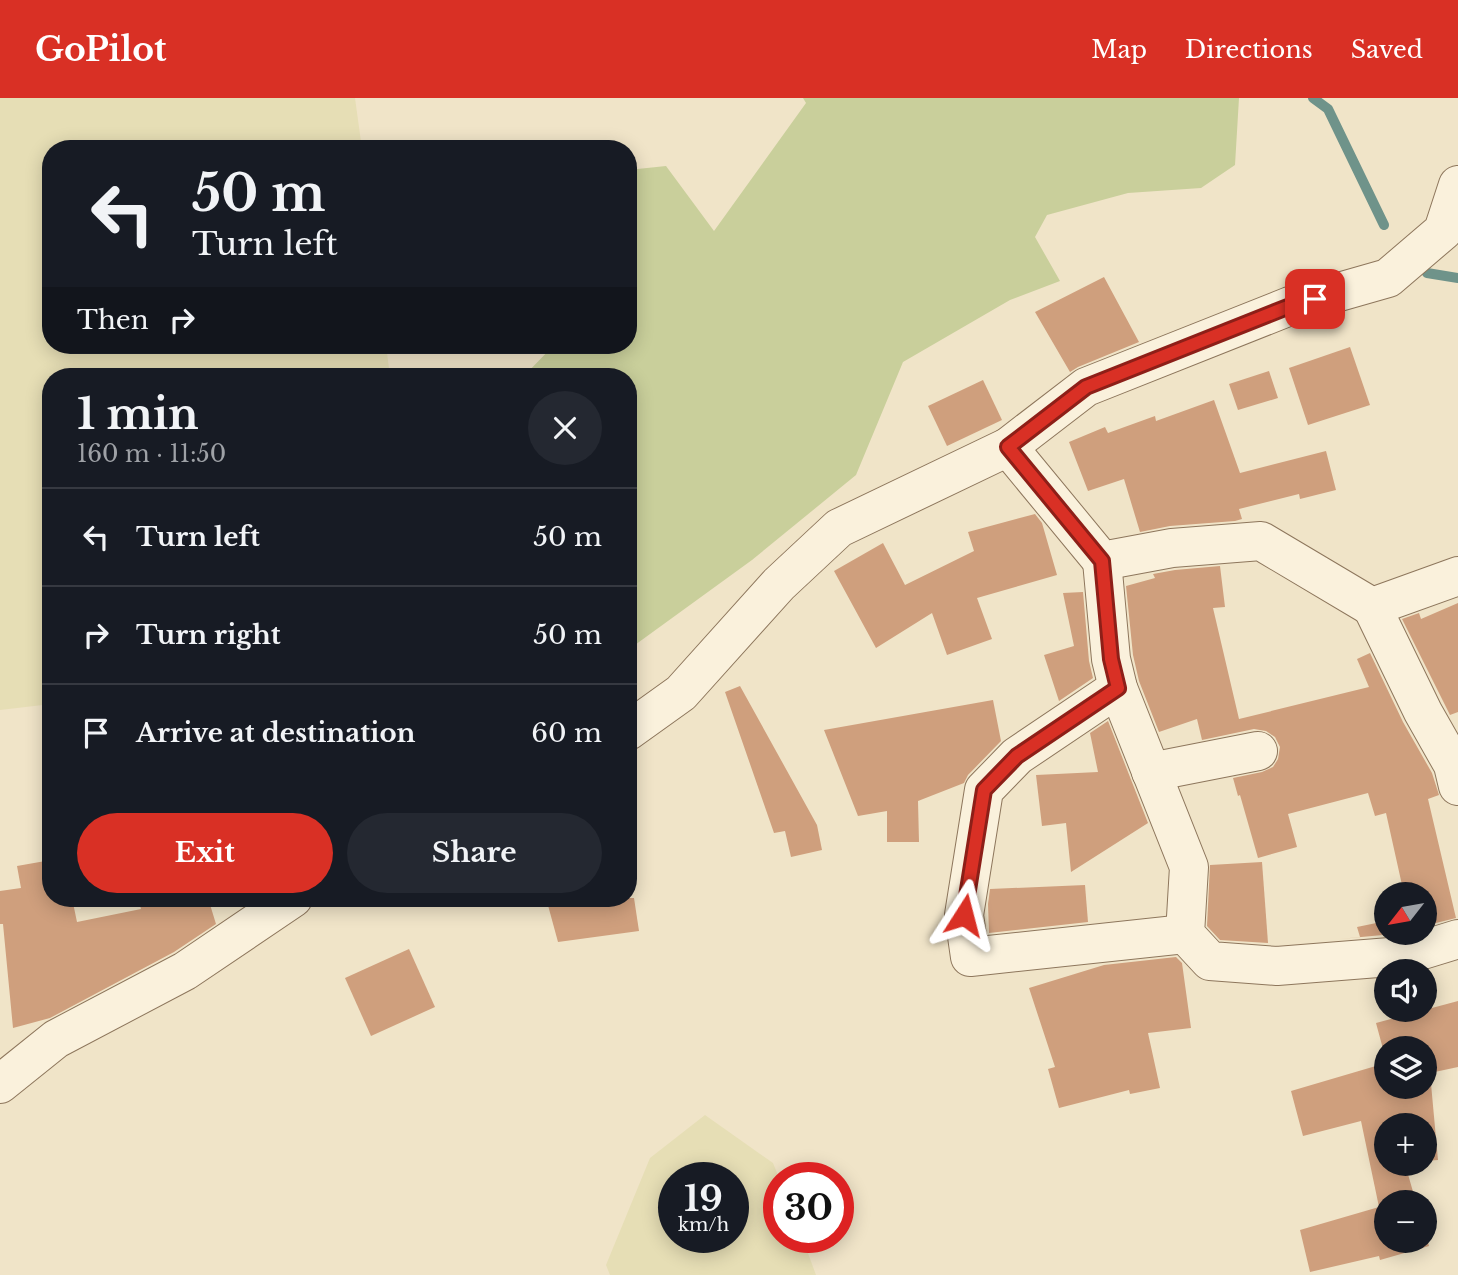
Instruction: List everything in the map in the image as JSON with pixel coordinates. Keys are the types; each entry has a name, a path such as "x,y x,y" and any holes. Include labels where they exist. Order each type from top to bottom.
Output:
{"street":[{"path":"637,725 681,694 779,584 839,528 1008,447 1086,387 1290,306 1388,278 1443,230 1458,185"},
{"path":"1008,447 1102,561 1111,659 1118,688 1189,867 1185,934 1210,961 1277,966 1403,956 1458,939"},
{"path":"1102,561 1172,548 1261,541 1372,607 1423,712 1453,765 1458,786"},
{"path":"1372,607 1458,576"},
{"path":"1118,688 1017,756 984,790 964,915 970,957 1185,934"},
{"path":"1151,772 1258,751"},
{"path":"0,1084 56,1040 185,971 280,907"}],"shaded area":[{"path":"0,98 355,98 361,140 42,140 42,354 387,354 389,368 42,368 42,705 0,710"},
{"path":"705,1115 772,1162 763,1162 763,1253 808,1253 816,1275 610,1275 606,1265 650,1158"}],"green space":[{"path":"803,98 1239,98 1235,165 1201,188 1128,193 1047,215 1035,237 1060,281 1010,300 903,362 856,475 752,560 637,643 637,368 532,368 545,354 637,354 637,169 666,166 714,231 806,103"}],"building":[{"path":"1104,277 1139,342 1070,372 1035,312"},
{"path":"1350,347 1370,405 1308,425 1289,368"},
{"path":"1269,371 1278,398 1238,410 1229,384"},
{"path":"983,380 1002,420 947,446 928,406"},
{"path":"1214,400 1240,473 1326,451 1336,490 1300,499 1299,494 1239,509 1242,519 1235,521 1170,526 1140,532 1124,479 1088,491 1069,442 1105,427 1108,433 1155,416 1156,421"},
{"path":"1035,514 1042,523 1057,575 977,598 992,639 947,655 932,613 876,648 834,571 883,543 905,585 974,551 968,532"},
{"path":"1220,566 1225,607 1213,608 1239,719 1369,687 1357,659 1370,653 1403,722 1432,773 1439,795 1428,799 1456,918 1437,923 1437,882 1401,882 1386,813 1375,816 1368,793 1288,814 1297,847 1258,858 1233,778 1273,767 1280,747 1275,737 1266,731 1254,729 1202,740 1197,719 1159,732 1139,681 1133,655 1126,586 1155,578 1153,574"},
{"path":"1083,592 1093,678 1059,701 1044,655 1074,646 1063,593"},
{"path":"1458,603 1458,712 1450,715 1402,619 1419,613 1421,619"},
{"path":"740,686 817,825 822,850 791,857 785,831 774,833 725,692"},
{"path":"993,700 1001,741 968,775 964,783 918,801 919,842 887,842 887,811 858,816 824,730"},
{"path":"1108,721 1148,823 1071,872 1066,823 1042,826 1036,775 1098,772 1090,733"},
{"path":"42,862 42,907 74,907 77,922 140,907 211,907 216,924 174,952 50,1018 13,1028 3,924 0,924 0,891 21,888 17,866"},
{"path":"1262,862 1268,943 1220,940 1207,926 1210,865"},
{"path":"1085,885 1088,922 989,933 990,889"},
{"path":"548,907 635,907 639,931 558,942"},
{"path":"1374,923 1374,936 1340,939 1360,937 1357,927"},
{"path":"409,949 435,1007 371,1036 345,978"},
{"path":"1176,957 1182,963 1191,1028 1148,1033 1160,1088 1130,1094 1129,1090 1059,1108 1048,1069 1055,1067 1029,988 1104,965"},
{"path":"1458,1001 1458,1067 1437,1072 1437,1036 1380,1036 1376,1023 1437,1022 1437,1007"},
{"path":"1374,1067 1374,1099 1432,1099 1434,1113 1374,1113 1374,1176 1408,1176 1413,1190 1375,1190 1361,1121 1303,1136 1291,1091"},
{"path":"1374,1208 1374,1253 1404,1253 1310,1272 1300,1230"}],"waterway":[{"path":"1313,98 1328,109 1384,225"},
{"path":"1427,273 1458,278"}],"route":[{"path":"964,915 984,790 1017,756 1118,688 1111,659 1102,561 1008,447 1086,387 1290,306 1315,299"}]}
